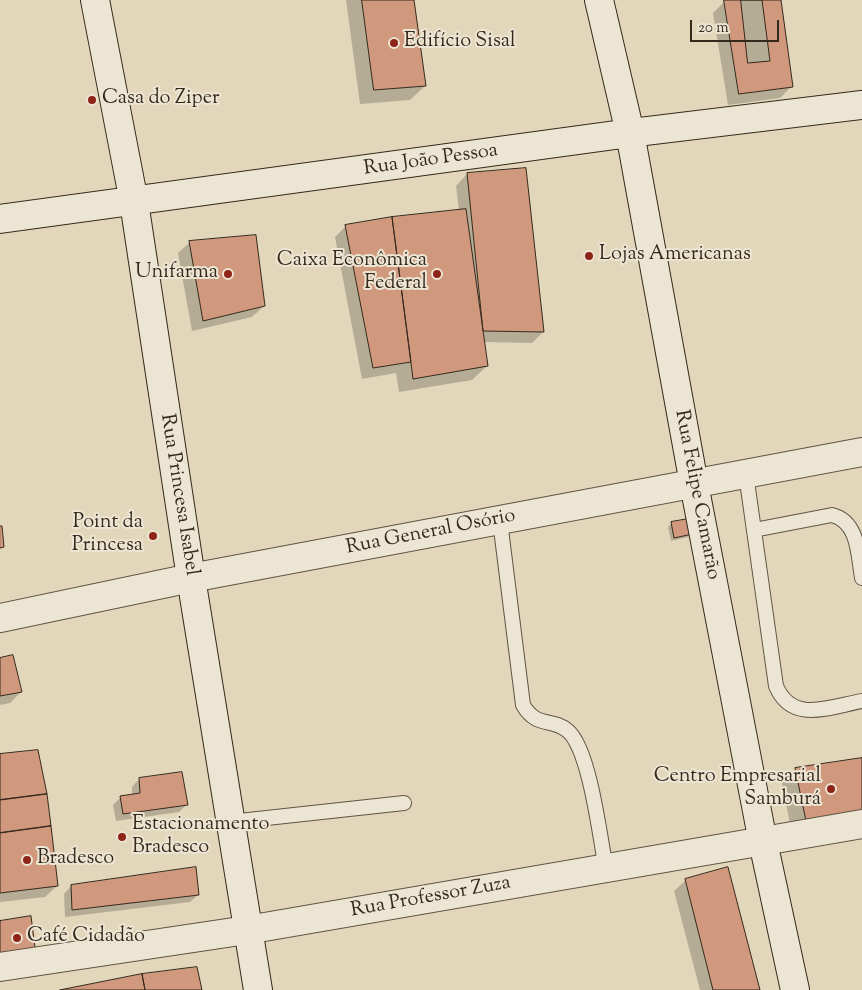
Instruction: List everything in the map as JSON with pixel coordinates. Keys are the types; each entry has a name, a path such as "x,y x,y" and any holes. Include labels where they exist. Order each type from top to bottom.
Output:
{"street":[{"name":"Rua Princesa Isabel","path":"95,0 134,202 191,578 258,990"},
{"name":"Rua Felipe Camarão","path":"599,0 630,133 694,484 763,842 795,990"},
{"name":"Rua João Pessoa","path":"0,219 630,133 862,105"},
{"name":"Rua General Osório","path":"0,618 191,578 862,452"},
{"name":"Rua Professor Zuza","path":"0,967 247,930 862,824"}],"lane":[{"path":"746,474 776,686 780,696 788,705 808,710 862,701"},
{"path":"754,530 832,515 842,518 854,532 862,578"},
{"path":"500,521 524,706 530,716 541,723 559,726 569,732 584,756 606,868"},
{"path":"230,822 404,804"}],"building":[{"name":"Edifício Sisal","path":"362,0 414,0 426,86 374,90"},
{"path":"724,0 781,0 793,87 739,94"},
{"path":"741,0 762,0 770,61 748,63"},
{"path":"526,168 544,332 483,331 467,173"},
{"name":"Caixa Econômica Federal","path":"466,209 488,366 413,379 392,217"},
{"path":"392,217 411,362 373,368 345,225"},
{"name":"Unifarma","path":"256,235 265,306 203,321 189,241"},
{"path":"688,519 693,534 674,538 671,522"},
{"path":"0,526 2,526 4,547 0,548"},
{"path":"13,655 22,692 0,696 0,658"},
{"path":"38,750 47,794 0,800 0,754"},
{"name":"Centro Empresarial Samburá","path":"862,758 862,811 806,821 795,768"},
{"path":"182,772 188,805 123,814 120,796 140,793 139,778"},
{"path":"47,794 51,826 0,833 0,800"},
{"name":"Bradesco","path":"51,826 58,886 0,893 0,833"},
{"path":"196,867 199,895 72,910 71,885"},
{"path":"728,867 760,990 713,990 685,879"},
{"name":"Café Cidadão","path":"31,916 36,955 0,960 0,921"},
{"path":"197,967 202,990 145,990 142,974"},
{"path":"142,974 145,990 60,990"}],"place":[{"name":"Edifício Sisal","path":"394,43"},
{"name":"Casa do Ziper","path":"92,100"},
{"name":"Lojas Americanas","path":"589,256"},
{"name":"Unifarma","path":"228,274"},
{"name":"Caixa Econômica Federal","path":"437,274"},
{"name":"Point da Princesa","path":"153,536"},
{"name":"Centro Empresarial Samburá","path":"831,789"},
{"name":"Estacionamento Bradesco","path":"122,837"},
{"name":"Bradesco","path":"27,860"},
{"name":"Café Cidadão","path":"17,938"}]}
